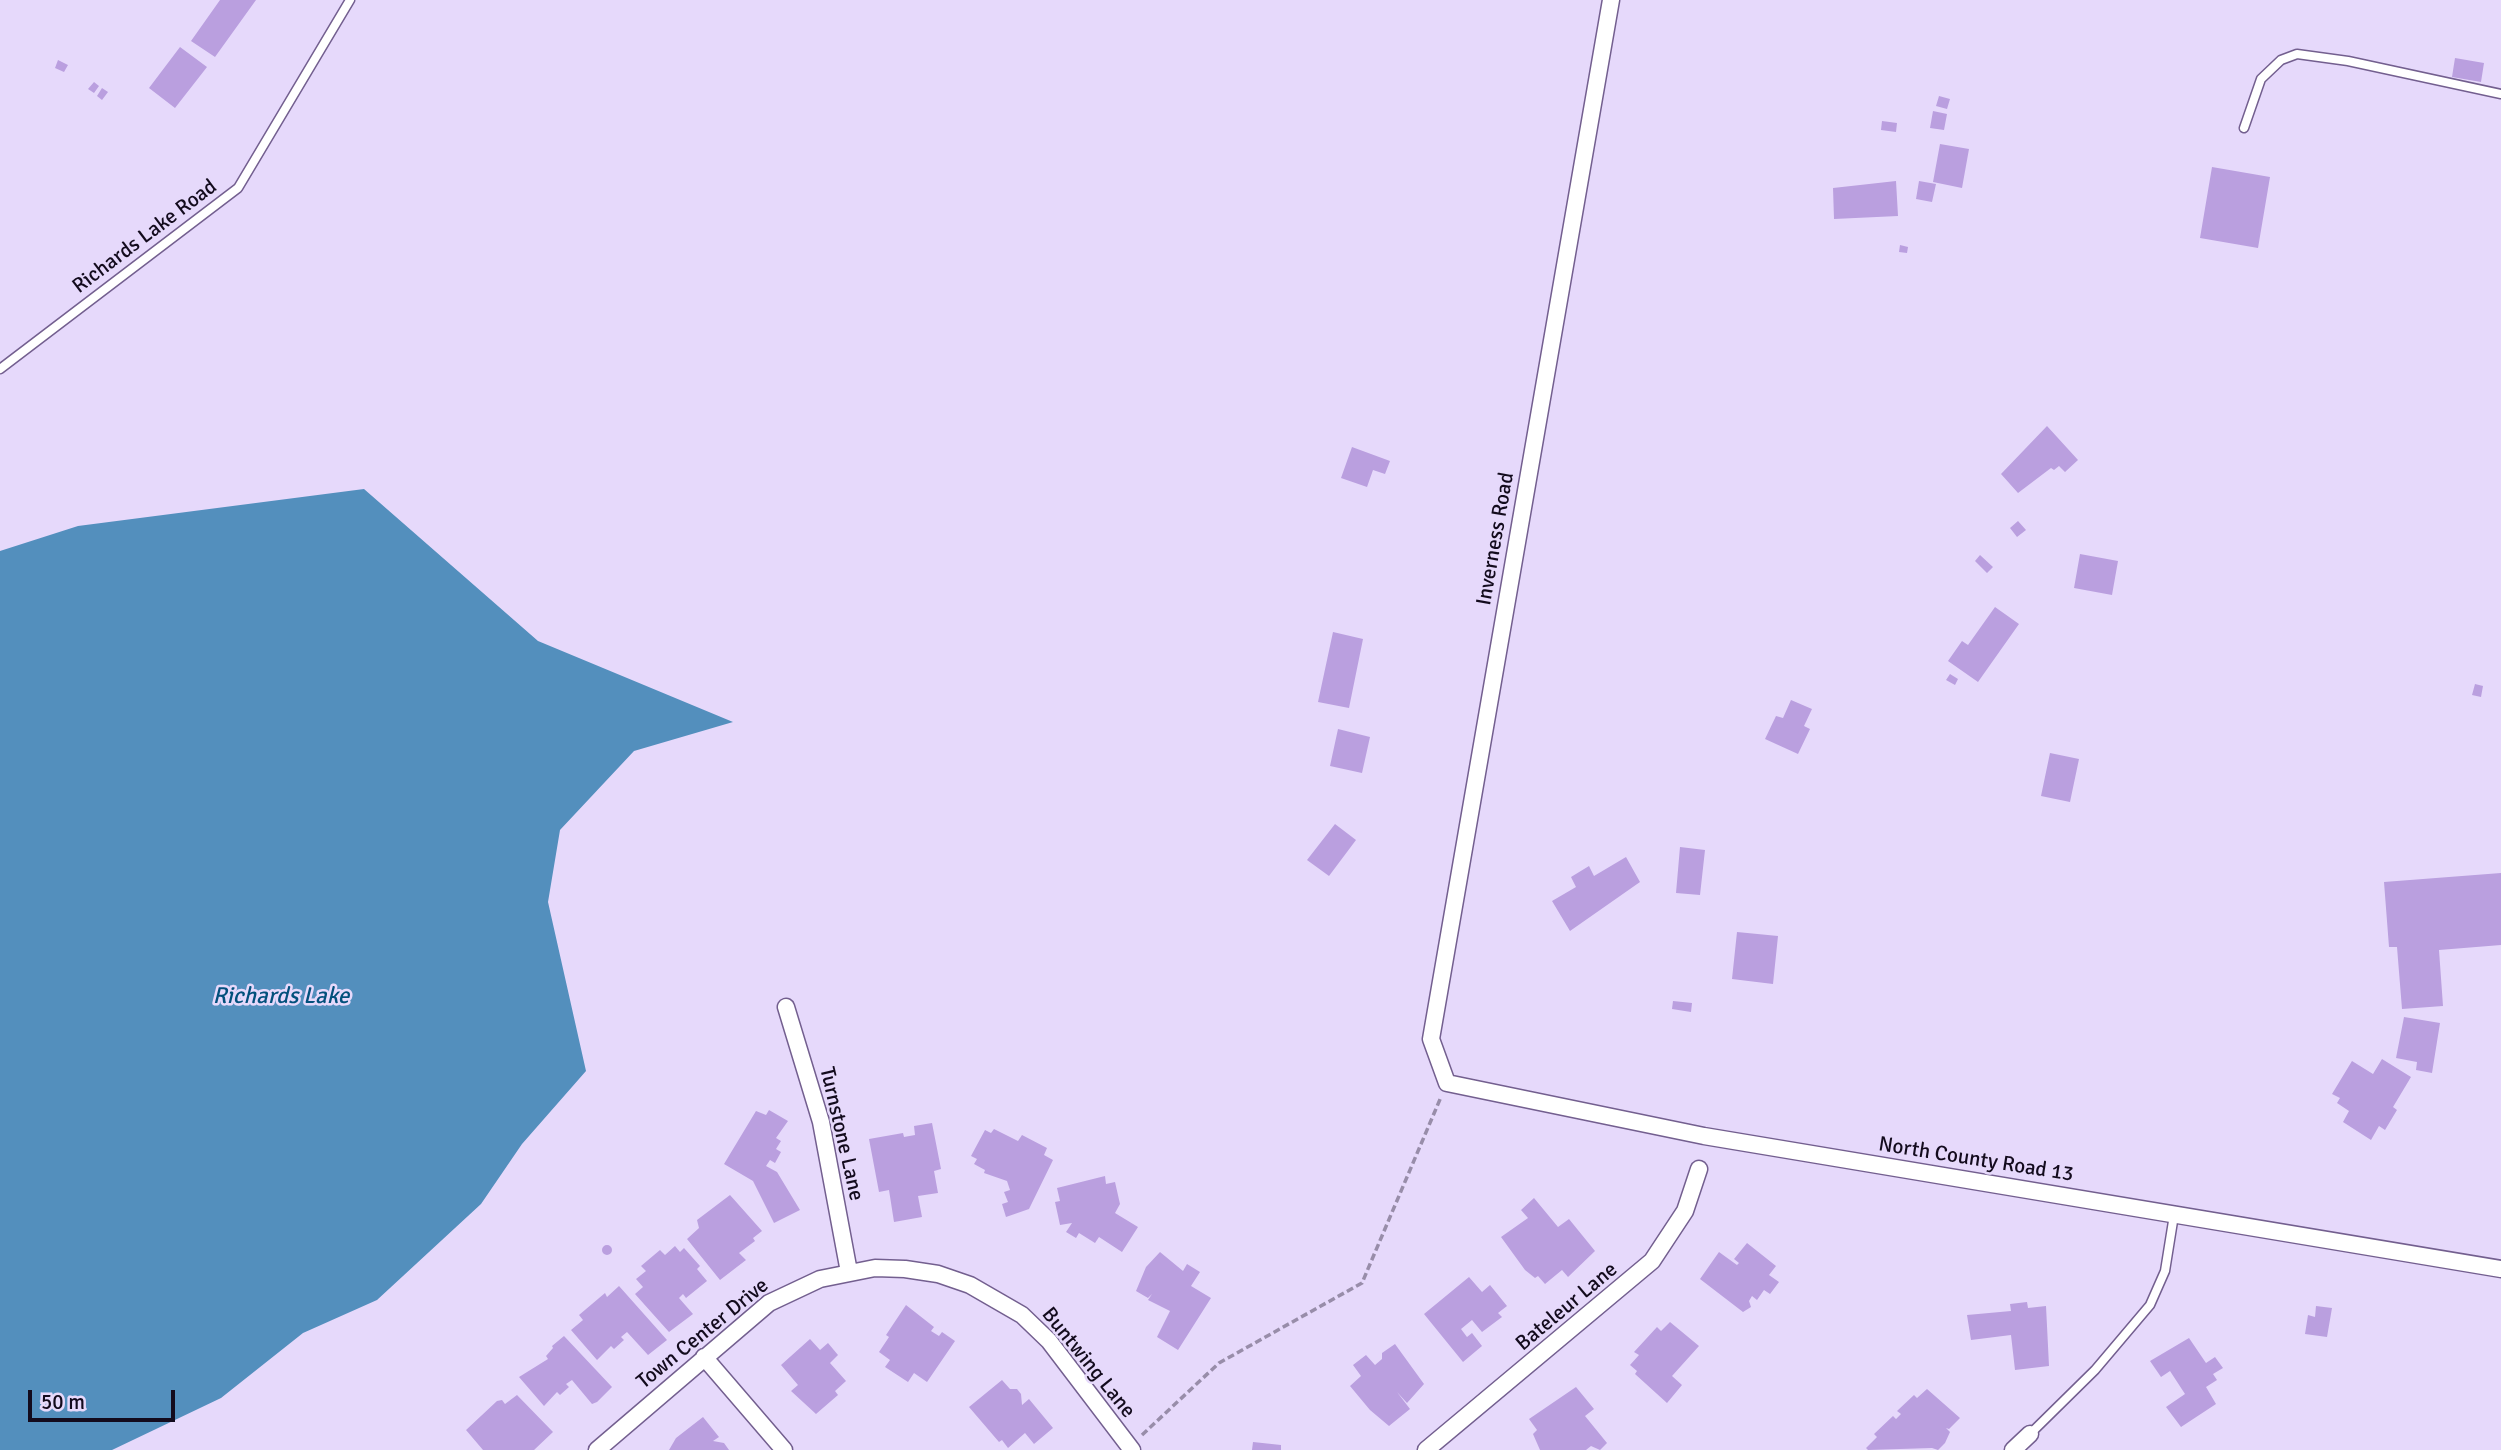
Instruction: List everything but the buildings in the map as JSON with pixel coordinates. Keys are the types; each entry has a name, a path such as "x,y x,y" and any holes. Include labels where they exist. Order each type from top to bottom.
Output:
{"street":[{"name":"Inverness Road","path":"1447,1083 1431,1039 1611,0"},
{"name":"Turnstone Lane","path":"786,1007 821,1122 849,1272"},
{"name":"North County Road 13","path":"1447,1083 1704,1136 2501,1269"},
{"name":"Bateleur Lane","path":"1426,1450 1653,1261 1685,1211 1699,1170"},
{"name":"Buntwing Lane","path":"849,1272 905,1269 938,1274 997,1298 1022,1315 1049,1341 1130,1448"},
{"name":"Town Center Drive","path":"597,1450 769,1303 820,1279 849,1272"},
{"path":"704,1357 784,1450"},
{"path":"2013,1450 2030,1434"}],"lane":[{"name":"Richards Lake Road","path":"0,369 238,188 350,0"},
{"path":"2245,128 2261,79 2281,60 2297,54 2348,61 2501,94"},
{"path":"2030,1434 2095,1370 2150,1305 2165,1271 2174,1215"}],"path":[{"path":"1130,1448 1219,1363 1362,1283 1447,1083"}],"water":[{"name":"Richards Lake","path":"364,489 538,641 733,722 634,751 560,830 548,902 586,1071 522,1144 481,1204 377,1300 303,1333 221,1398 112,1450 0,1450 0,551 78,526"}]}
